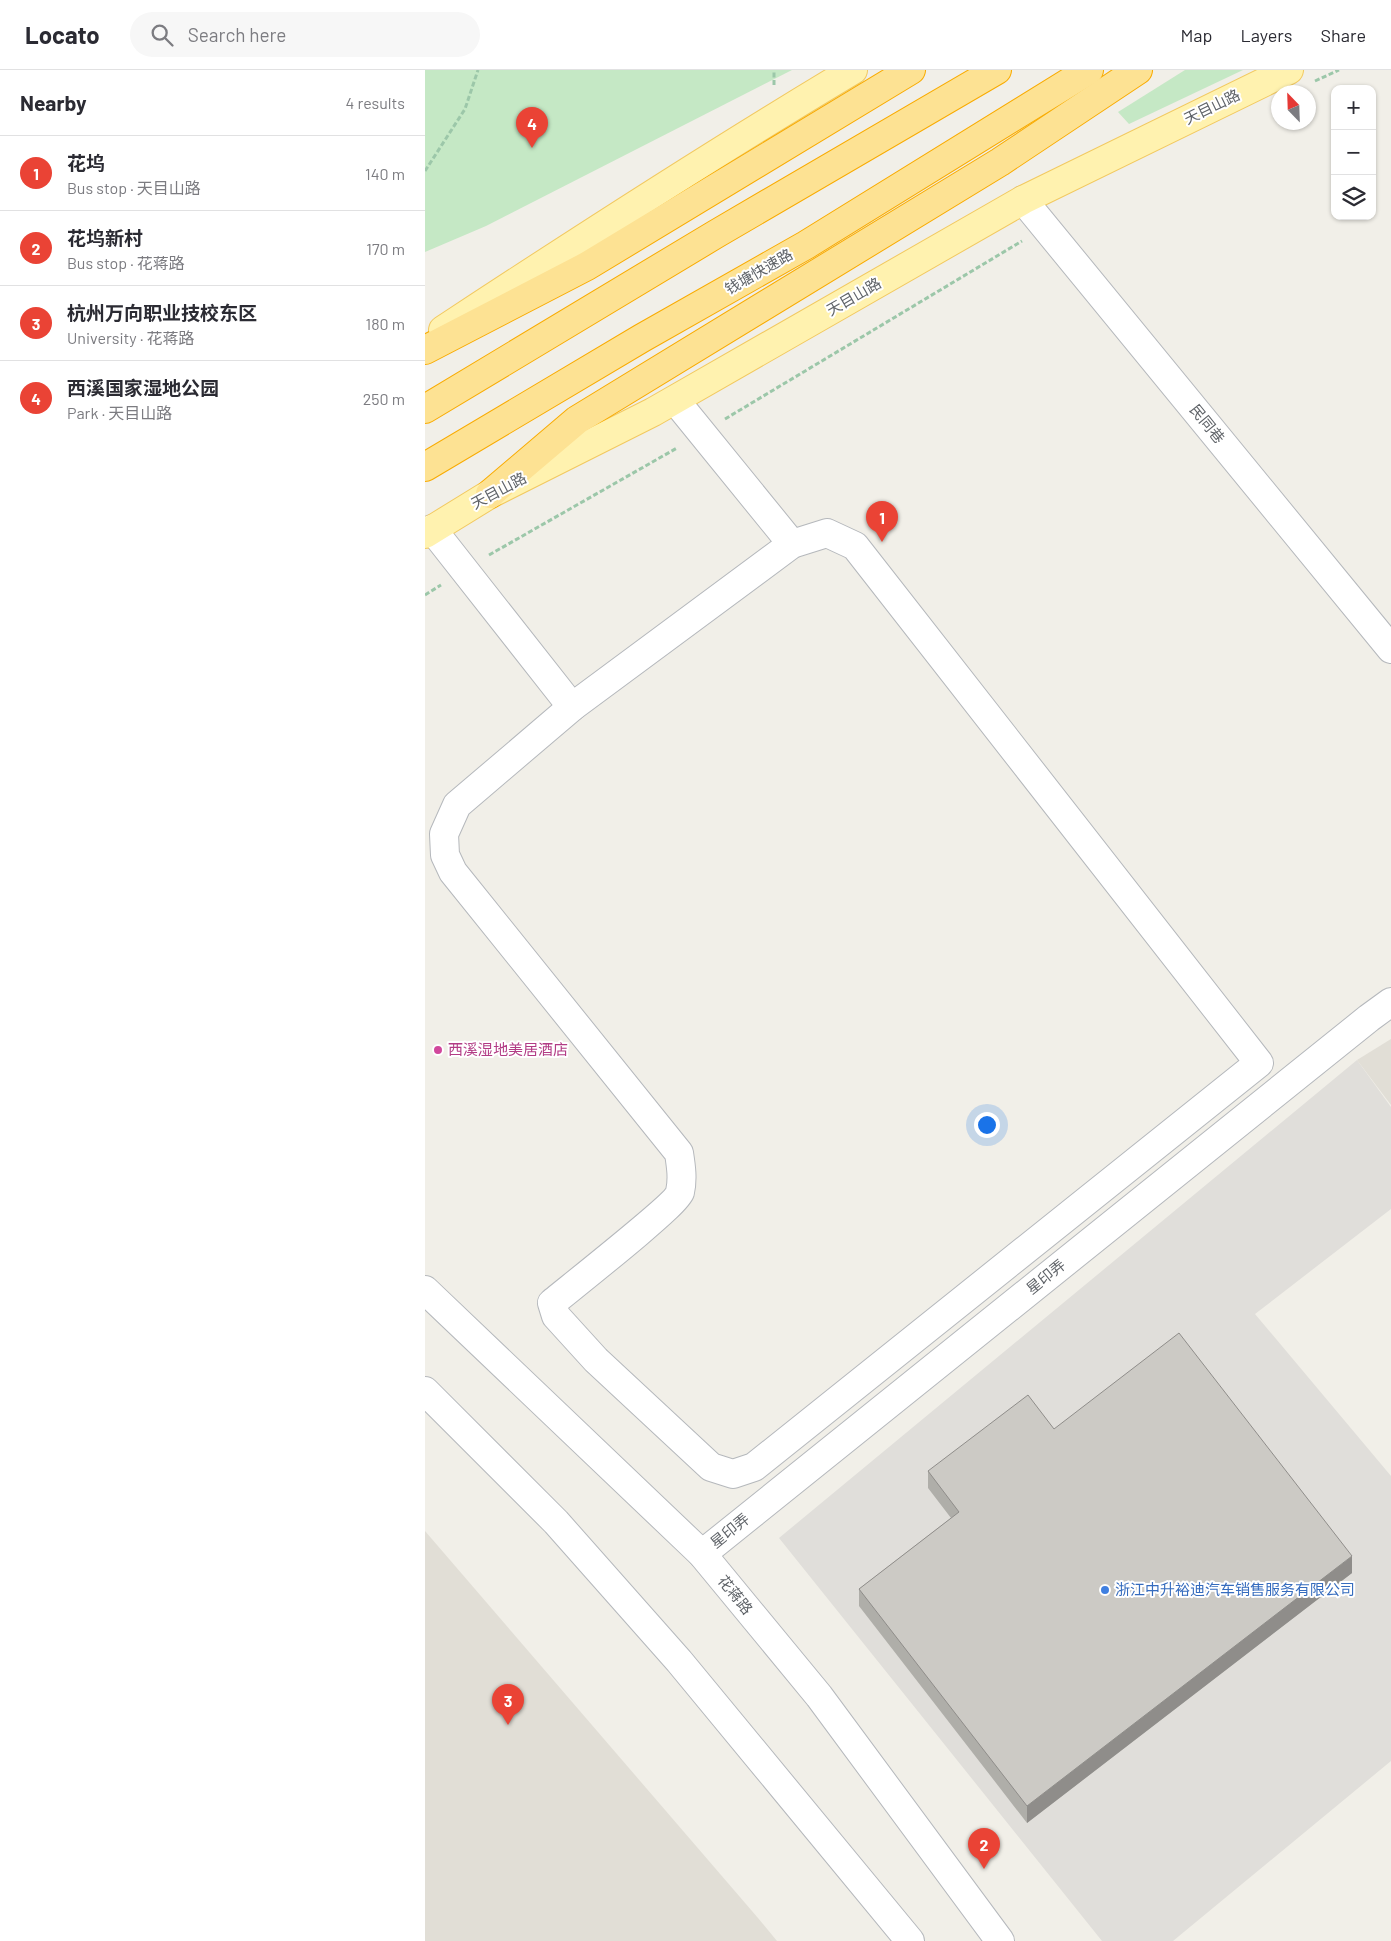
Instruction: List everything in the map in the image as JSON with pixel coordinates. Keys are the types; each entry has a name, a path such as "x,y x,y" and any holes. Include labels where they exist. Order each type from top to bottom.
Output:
{"highway":[{"path":"425,350 587,266 911,70"},
{"path":"425,409 716,234 997,70"},
{"name":"钱塘快速路","path":"425,467 643,338 806,245 1089,70"},
{"path":"490,494 577,420 1001,162 1138,70"}],"main road":[{"path":"425,341 639,202 853,70"},
{"name":"天目山路","path":"429,532 490,494 675,400 1023,200 1289,70"}],"street":[{"name":"民同巷","path":"1023,200 1391,649"},
{"path":"675,400 792,544"},
{"path":"429,532 464,570 572,707"},
{"path":"827,533 855,546 1259,1063 754,1467 733,1474 711,1468 596,1360 556,1316 552,1303 660,1213 680,1193 682,1172 679,1153 453,872 445,856 444,834 457,805 572,707 792,544 827,533"},
{"name":"星印弄","path":"702,1554 1391,1002"},
{"name":"花蒋路","path":"425,1290 702,1554 819,1696 1000,1941"},
{"path":"425,1391 555,1522 679,1661 910,1941"}],"path":[{"path":"425,171 465,109 478,70"},
{"path":"425,595 464,570 702,433 1045,227"}],"shaded area":[{"path":"1391,1039 1391,1105 1357,1060"},
{"name":"浙江中升裕迪汽车销售服务有限公司","path":"1357,1060 1391,1107 1391,1209 1255,1314 1391,1476 1391,1761 1173,1941 1102,1941 779,1538"},
{"path":"425,1531 758,1918 777,1941 425,1941"}],"green space":[{"path":"425,70 792,70 486,226 425,252"},
{"path":"1185,70 1243,70 1129,124 1118,112"}],"building":[{"name":"浙江中升裕迪汽车销售服务有限公司","path":"1179,1333 1352,1556 1027,1806 859,1589 959,1512 928,1471 1028,1395 1054,1429"}],"place":[{"name":"西溪国家湿地公园","path":"532,148"},
{"name":"花坞","path":"882,542"},
{"name":"西溪湿地美居酒店","path":"438,1050"},
{"name":"浙江中升裕迪汽车销售服务有限公司","path":"1105,1590"},
{"name":"杭州万向职业技校东区","path":"508,1725"},
{"name":"花坞新村","path":"984,1869"}]}
